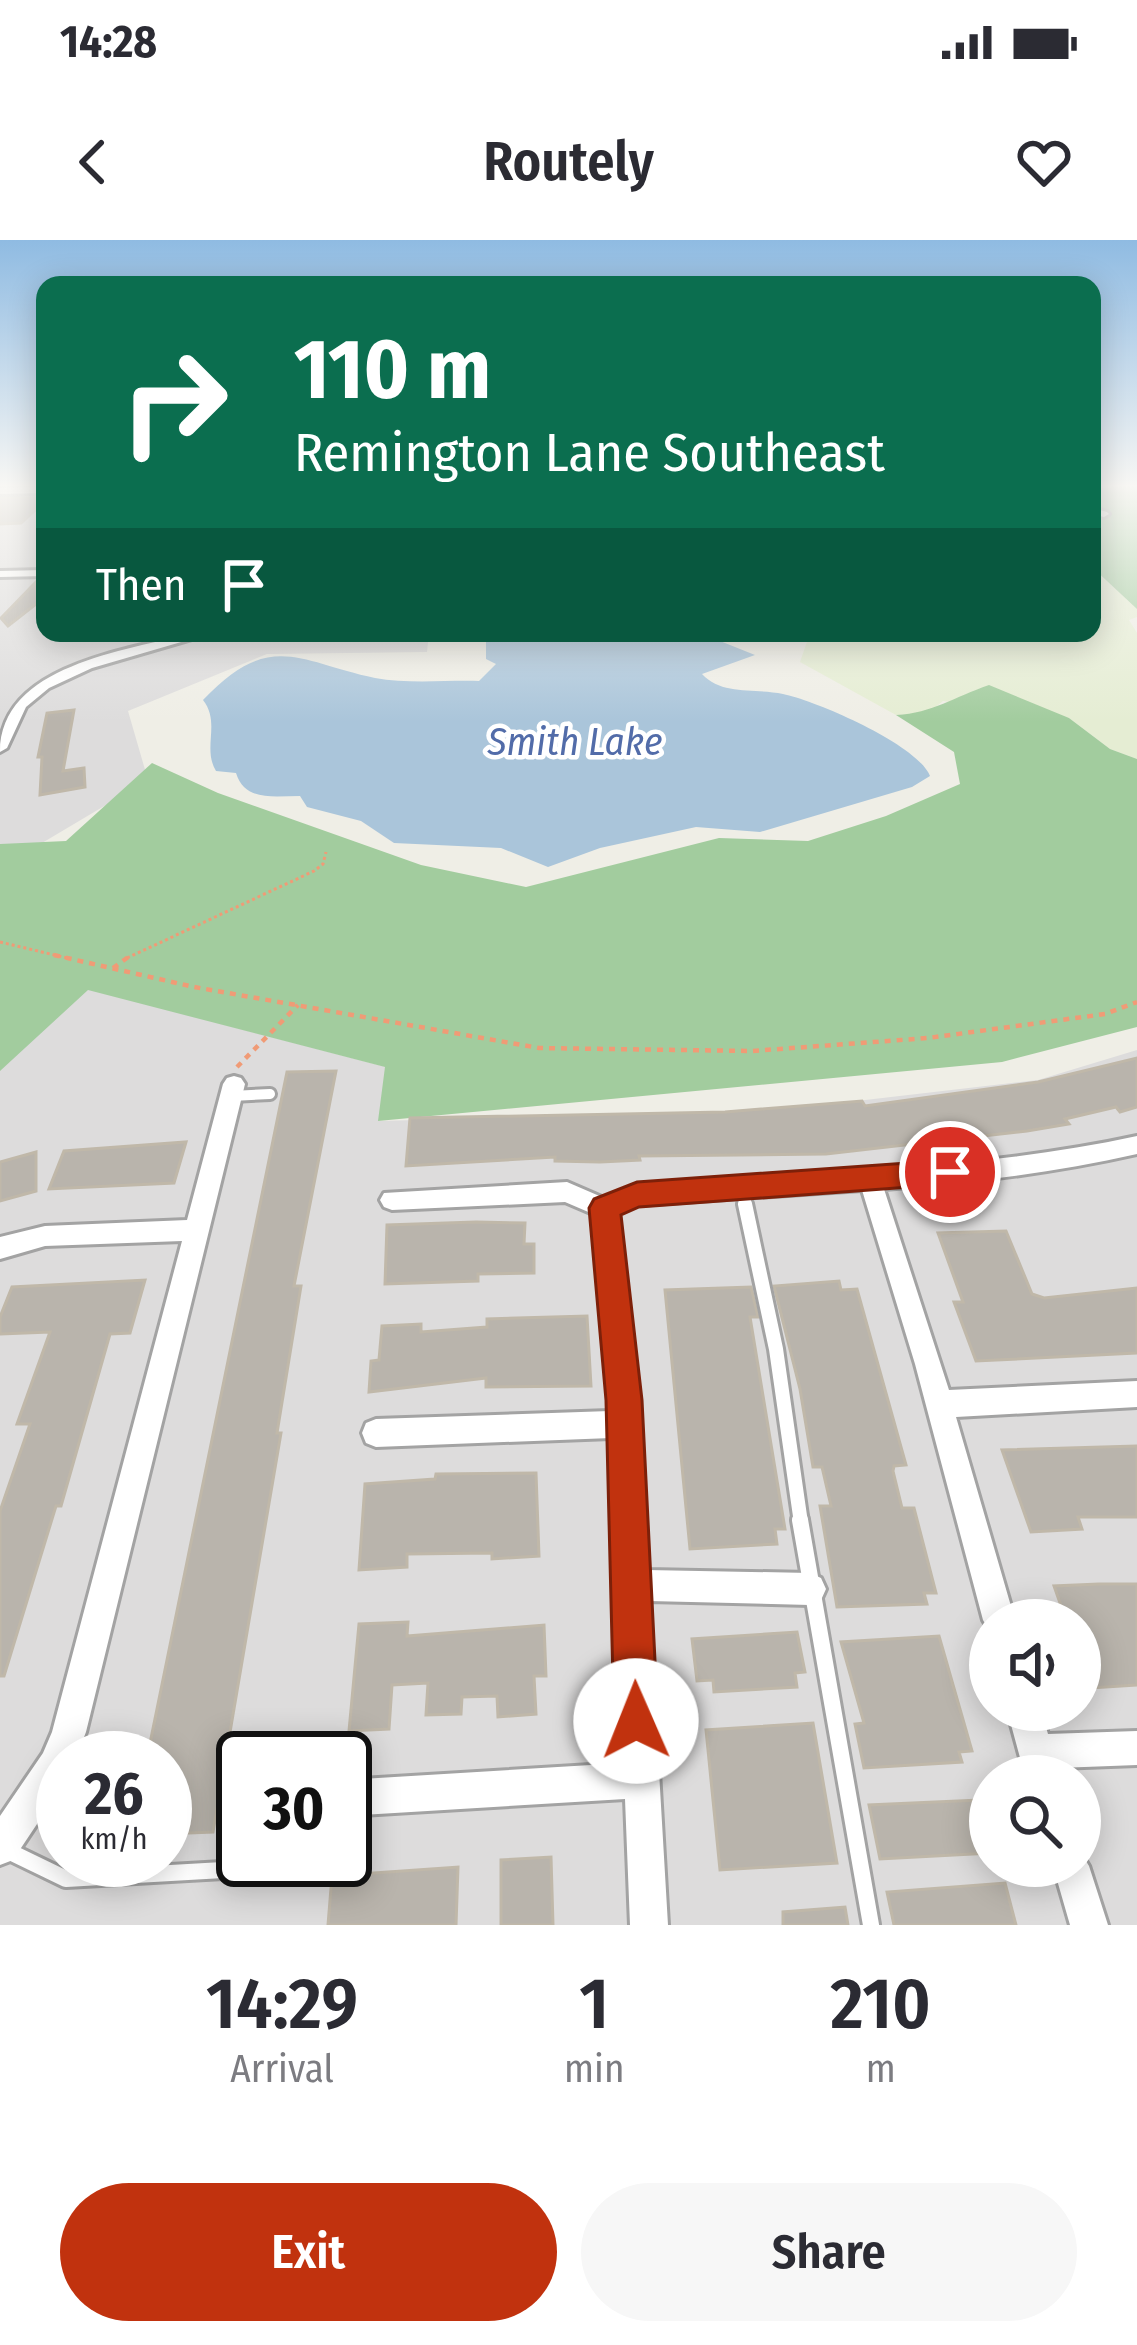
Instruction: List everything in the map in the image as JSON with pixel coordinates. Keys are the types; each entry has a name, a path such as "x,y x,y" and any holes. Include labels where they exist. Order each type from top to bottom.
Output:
{"street":[{"path":"0,588 6,574 36,573"},
{"path":"0,748 10,719 28,697 96,664 174,642"},
{"path":"0,1847 56,1766 70,1732 233,1082"},
{"path":"392,1200 567,1192 604,1208 637,1195 1080,1160 1137,1144"},
{"path":"870,1180 993,1599"},
{"path":"604,1208 625,1424 650,1925"},
{"path":"0,1248 45,1236 196,1230"},
{"path":"939,1404 1137,1394"},
{"path":"376,1433 625,1424"},
{"path":"632,1585 810,1588"},
{"path":"1095,1755 1137,1748"},
{"path":"372,1796 641,1780"},
{"path":"1077,1887 1089,1925"}],"lane":[{"path":"233,1082 270,1094"},
{"path":"742,1190 776,1349 810,1588 871,1925"},
{"path":"0,1847 67,1880 216,1870"}],"path":[{"path":"113,968 136,951 314,871 323,864 326,852"},
{"path":"0,941 298,1005 539,1048 752,1051 928,1038 1105,1013 1137,1001"},
{"path":"233,1082 298,1005"}],"shaded area":[{"path":"0,565 36,565 36,642 428,642 427,652 267,654 128,711 148,780 0,868"},
{"path":"88,989 386,1067 379,1121 779,1110 1038,1080 1137,1050 1137,1925 0,1925 0,1070"}],"green space":[{"path":"1101,565 1137,565 1137,609 1101,575"},
{"path":"1101,575 1137,609 1137,617 1129,620 1137,633 1137,759 1110,749 1069,718 943,701 928,713 896,715 800,662 807,642 1101,642"},
{"path":"989,685 1069,718 1110,749 1137,759 1137,1027 1002,1062 378,1121 385,1067 88,990 0,1071 0,844 66,841 152,763 218,793 421,865 526,887 719,838 808,841 886,816 960,784 954,752 896,715 932,708"}],"water":[{"name":"Smith Lake","path":"486,642 722,642 755,655 702,674 710,681 819,705 887,738 922,764 930,776 912,787 760,832 696,827 600,848 548,867 501,848 394,843 361,821 307,807 300,796 253,793 236,773 216,771 212,762 211,718 203,700 247,664 286,656 387,680 479,681 496,664 486,659"}],"building":[{"path":"36,582 36,604 8,626 1,618"},
{"path":"74,710 63,771 84,768 85,787 40,795 42,757 38,757 47,713"},
{"path":"1137,1058 1137,1107 1120,1112 1116,1107 1065,1119 1069,1124 1027,1131 826,1154 639,1156 640,1160 600,1162 555,1161 555,1157 406,1166 410,1118 725,1112 862,1101 865,1106 1038,1082"},
{"path":"336,1071 294,1286 301,1286 277,1433 281,1433 230,1731 216,1731 213,1832 192,1833 192,1731 153,1731 287,1072"},
{"path":"186,1142 174,1183 49,1189 64,1151"},
{"path":"36,1152 36,1191 0,1201 0,1162"},
{"path":"525,1223 524,1244 534,1244 534,1273 478,1274 478,1281 385,1284 387,1225"},
{"path":"1006,1231 1032,1294 1044,1298 1137,1288 1137,1353 976,1361 954,1302 963,1302 938,1233"},
{"path":"145,1280 130,1333 110,1334 61,1506 56,1506 4,1676 0,1676 0,1511 30,1424 17,1424 50,1332 0,1334 0,1317 12,1287"},
{"path":"839,1281 841,1290 857,1289 906,1465 894,1466 893,1471 902,1508 914,1508 936,1593 924,1593 927,1604 837,1607 820,1506 831,1506 822,1467 813,1467 800,1389 774,1286"},
{"path":"751,1287 758,1317 750,1317 785,1529 775,1529 777,1544 690,1549 665,1290"},
{"path":"587,1316 591,1386 486,1387 486,1378 369,1392 371,1361 379,1360 382,1326 421,1324 421,1332 487,1327 487,1319"},
{"path":"1137,1446 1137,1517 1078,1517 1082,1529 1031,1532 1002,1450"},
{"path":"536,1473 539,1556 492,1559 492,1553 407,1554 407,1567 359,1570 365,1484 435,1479 436,1474"},
{"path":"1137,1584 1137,1685 1101,1687 1101,1599 1059,1599 1054,1586"},
{"path":"408,1622 407,1636 544,1625 546,1676 534,1676 536,1714 498,1717 497,1696 462,1697 461,1714 426,1715 428,1683 392,1685 389,1729 349,1731 359,1624"},
{"path":"797,1632 805,1672 795,1673 797,1687 714,1692 713,1680 697,1681 692,1639"},
{"path":"939,1636 972,1751 959,1752 962,1762 864,1768 855,1724 864,1723 841,1642"},
{"path":"813,1723 837,1863 720,1870 706,1730"},
{"path":"969,1800 969,1854 880,1859 869,1805"},
{"path":"551,1857 553,1925 501,1925 501,1860"},
{"path":"458,1867 456,1925 328,1925 331,1887 372,1887 372,1873"},
{"path":"1006,1887 1016,1925 894,1925 887,1892"},
{"path":"845,1907 848,1925 783,1925 783,1912"}],"route":[{"path":"636,1721 624,1400 604,1208 637,1195 950,1172"}]}
